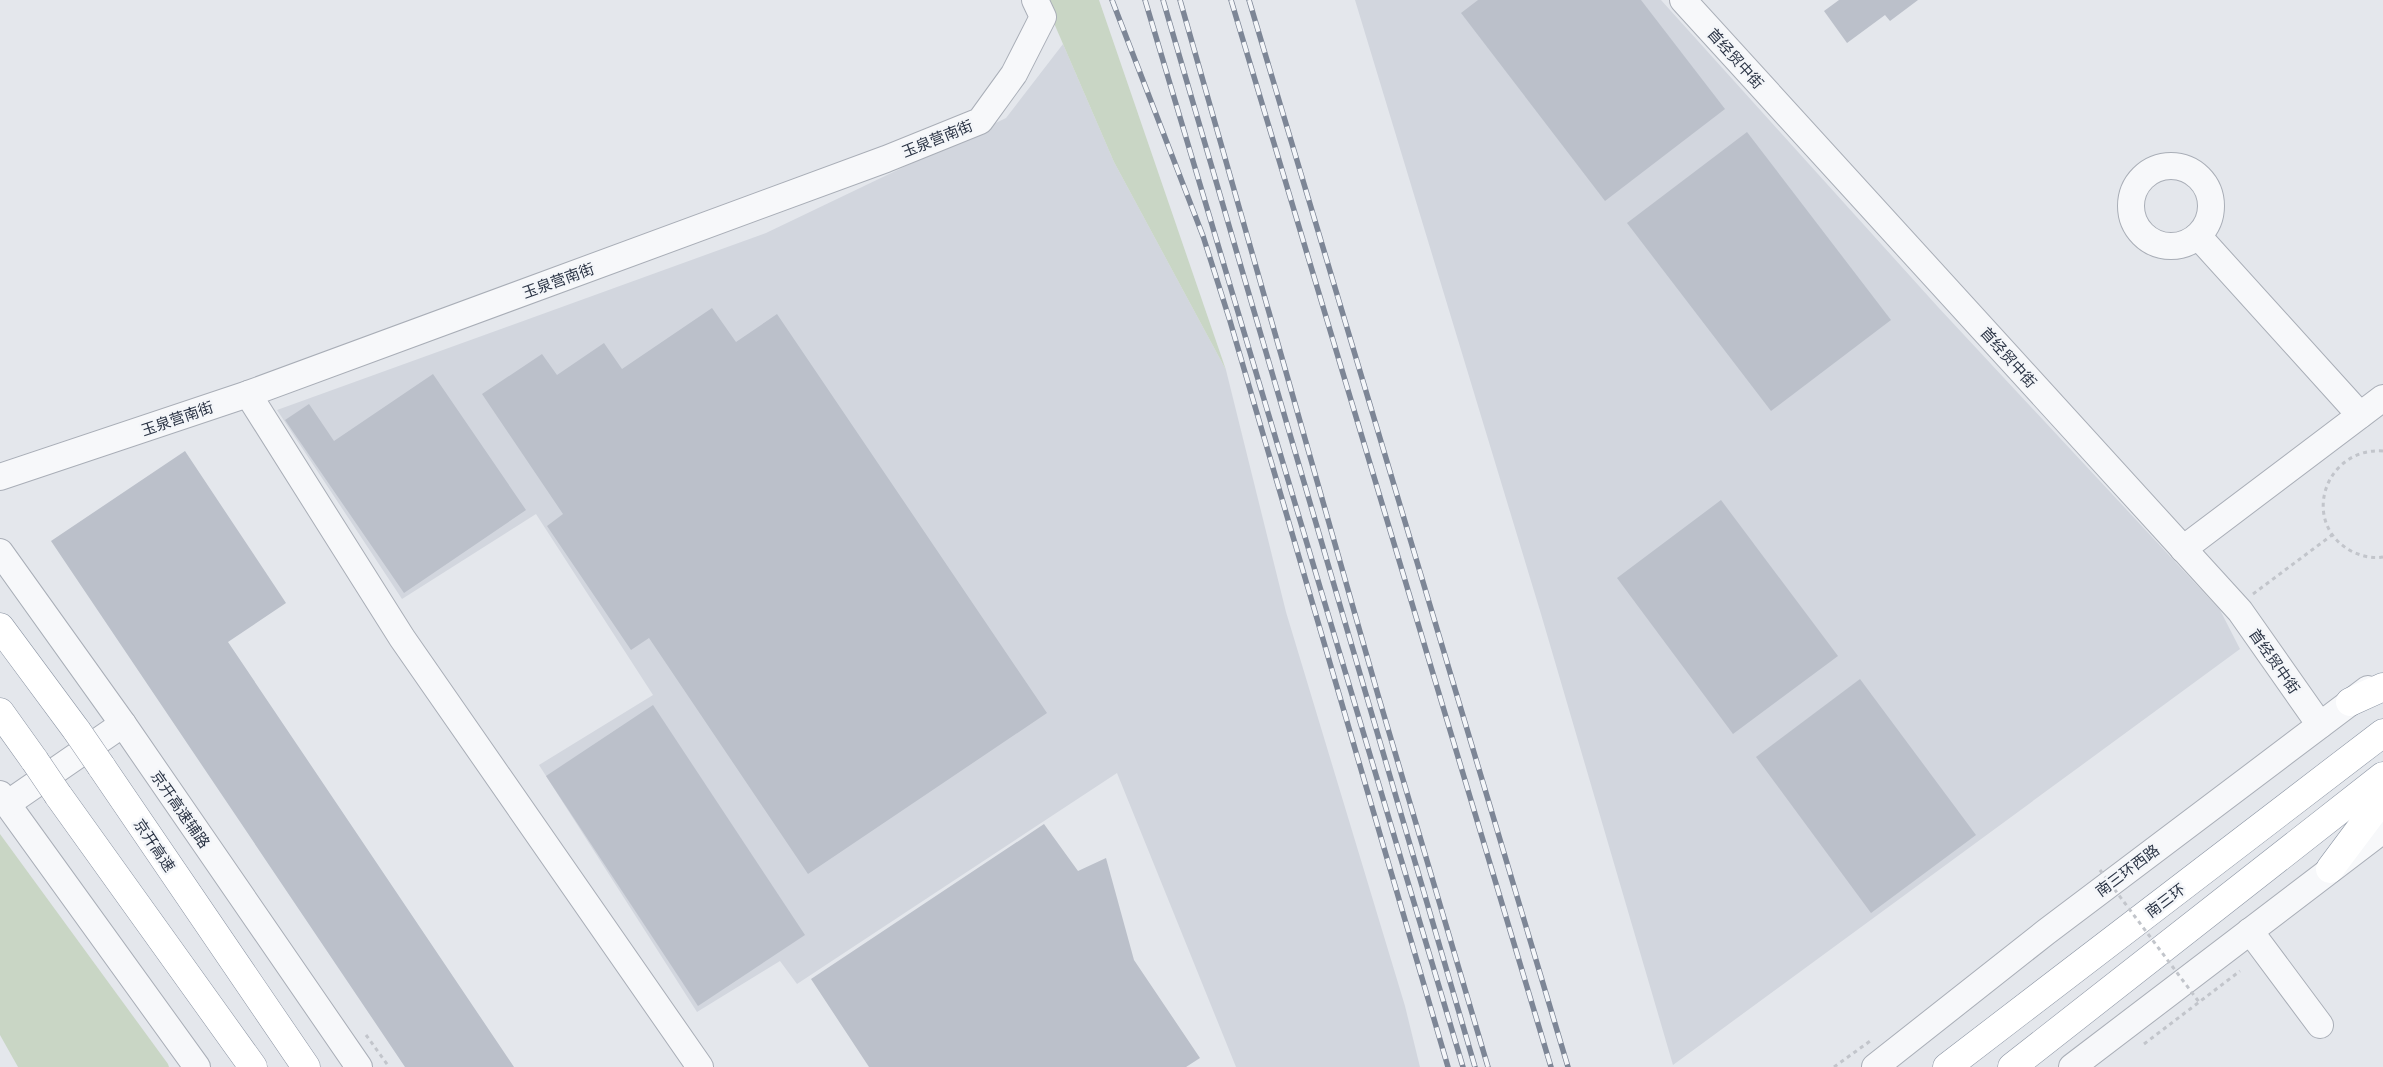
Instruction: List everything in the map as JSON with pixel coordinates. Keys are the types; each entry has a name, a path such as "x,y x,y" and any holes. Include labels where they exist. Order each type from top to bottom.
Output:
{"highway":[{"name":"京开高速","path":"0,627 77,731 306,1067"},
{"path":"2350,702 2383,687"},
{"path":"0,712 253,1067"},
{"name":"南三环","path":"1946,1067 2383,733"},
{"path":"2012,1067 2383,776"},
{"path":"2330,869 2383,798"}],"street":[{"name":"玉泉营南街","path":"0,477 248,394 886,159 980,121 1014,74 1043,17 1035,0"},
{"name":"首经贸中街","path":"1683,0 2236,606 2320,725"},
{"path":"2198,236 2360,415"},
{"path":"248,394 402,638 700,1067"},
{"path":"2184,549 2383,398"},
{"name":"京开高速辅路","path":"0,552 123,724 359,1067"},
{"name":"南三环西路","path":"1875,1067 2046,932 2383,678"},
{"path":"123,724 4,799 197,1067"},
{"path":"2072,1067 2383,830"},
{"path":"2250,931 2320,1025"}],"path":[{"path":"2383,451 2364,452 2348,459 2335,470 2326,485 2322,502 2325,520 2332,535 2345,548 2361,556 2383,557"},
{"path":"2236,606 2332,535"},
{"path":"2100,870 2199,1002"},
{"path":"2144,1044 2240,971"},
{"path":"1834,1067 1874,1038"}],"shaded area":[{"path":"1355,0 1661,0 1938,307 2220,610 2240,649 1673,1065 1541,614"},
{"path":"1063,44 1114,162 1226,370 1286,612 1405,1006 1420,1067 1236,1067 1117,773 797,984 780,961 697,1012 539,765 653,695 536,514 402,599 277,410 766,233 1006,118"}],"green space":[{"path":"1044,0 1099,0 1226,370 1114,162"},
{"path":"0,834 169,1067 18,1067 0,1035"}],"building":[{"path":"1478,0 1641,0 1725,109 1605,201 1461,13"},
{"path":"1839,0 1918,0 1890,21 1885,15 1847,43 1824,11"},
{"path":"1747,132 1891,320 1771,411 1627,223"},
{"path":"712,308 736,342 777,314 1047,713 808,874 649,638 631,650 547,526 563,514 482,394 542,354 557,375 604,343 622,369"},
{"path":"433,374 526,510 404,593 285,420 309,404 334,441"},
{"path":"185,451 286,603 228,642 514,1067 405,1067 51,541"},
{"path":"1721,500 1838,656 1733,734 1617,578"},
{"path":"1860,679 1976,835 1871,913 1756,757"},
{"path":"653,705 805,935 698,1006 546,776"},
{"path":"1044,824 1078,871 1106,858 1134,960 1200,1058 1186,1067 869,1067 811,979"}],"railway":[{"path":"1112,0 1203,236 1230,321 1448,1067"},
{"path":"1145,0 1463,1067"},
{"path":"1163,0 1475,1067"},
{"path":"1180,0 1378,695 1488,1067"},
{"path":"1231,0 1551,1067"},
{"path":"1249,0 1568,1067"}]}
